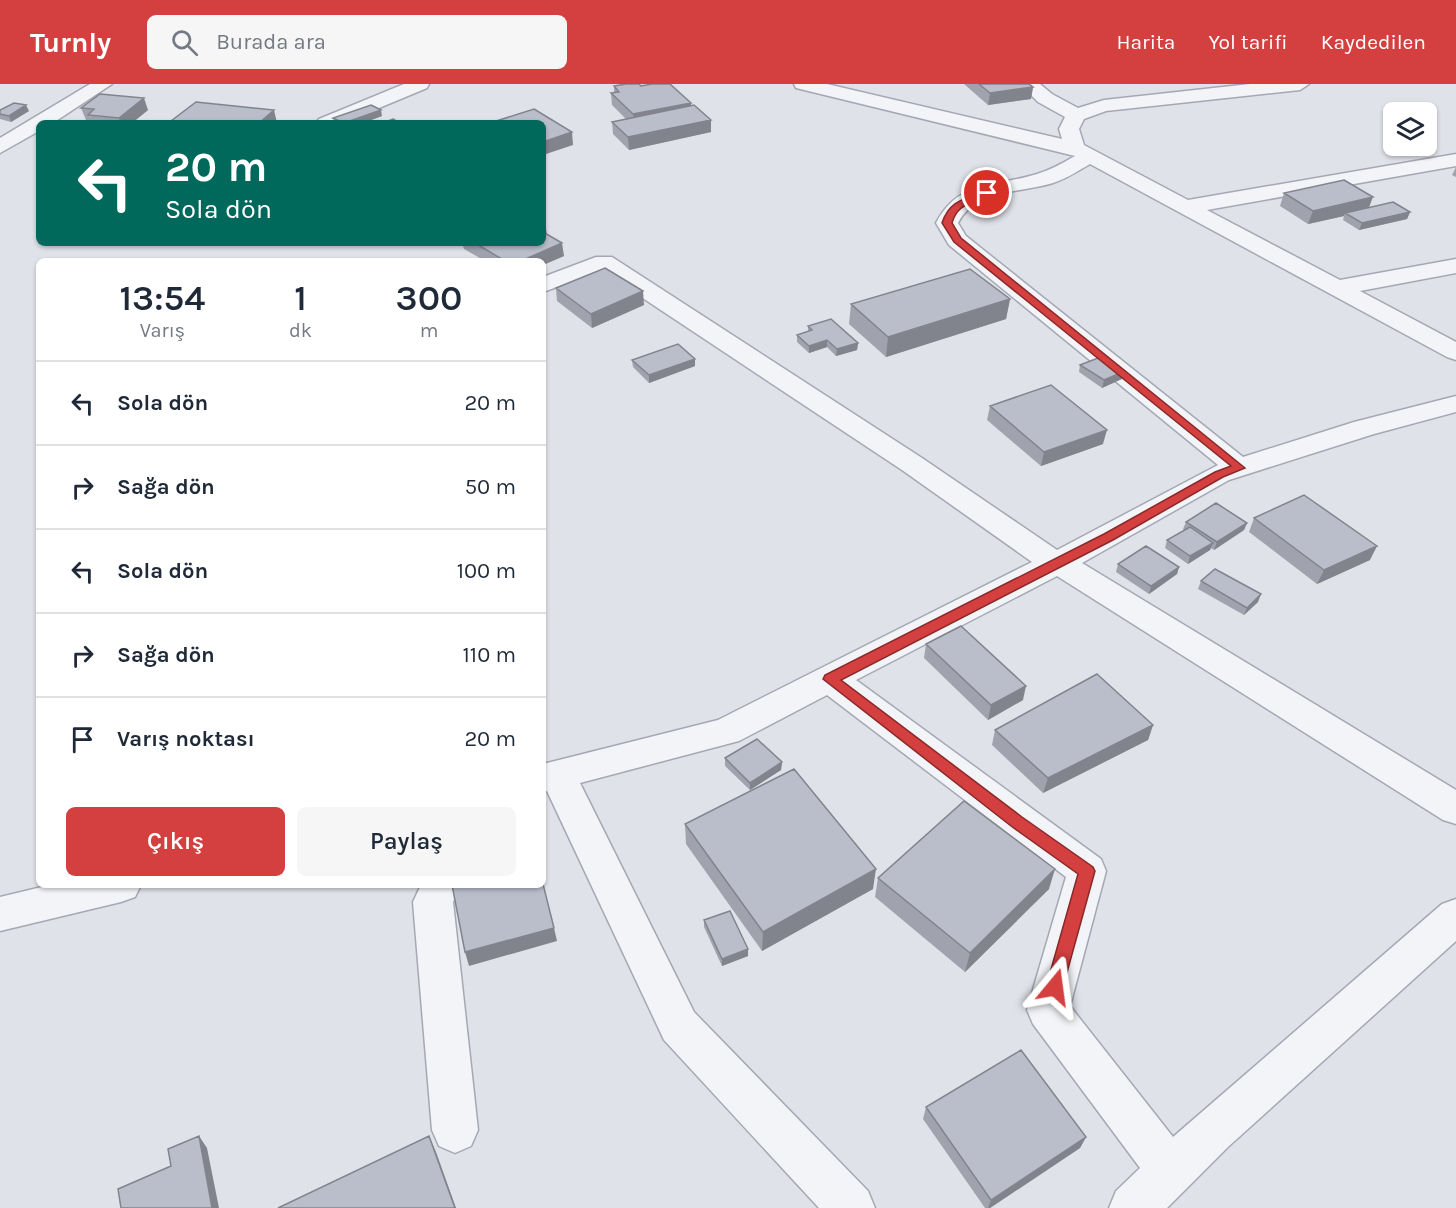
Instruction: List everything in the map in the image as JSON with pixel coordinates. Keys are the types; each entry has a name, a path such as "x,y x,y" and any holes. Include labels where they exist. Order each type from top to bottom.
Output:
{"street":[{"path":"44,120 103,84"},
{"path":"333,120 420,84"},
{"path":"802,84 825,87 1082,152 1456,352"},
{"path":"1029,84 1045,98 1076,115"},
{"path":"1082,152 1069,129 1076,115 1104,106 1300,84"},
{"path":"0,147 36,125"},
{"path":"1082,152 1065,171 969,198 957,204 947,223 957,240 1093,347 1239,468"},
{"path":"1185,207 1456,160"},
{"path":"546,284 604,262 912,464 1057,563 1456,809"},
{"path":"1336,288 1456,266"},
{"path":"851,1208 680,1026 550,776 727,731 1057,563 1219,474 1364,428 1456,404"},
{"path":"830,679 1016,821 1087,871 1048,1010 1171,1171"},
{"path":"0,914 108,888"},
{"path":"440,888 433,902 455,1130"},
{"path":"1133,1208 1212,1131 1456,916"}],"building":[{"path":"626,84 641,86 670,84 691,103 633,114 611,93 619,92 614,86"},
{"path":"979,84 1029,84 1033,87 990,93"},
{"path":"100,94 144,98 119,118 88,115 94,109 81,108"},
{"path":"196,102 274,110 262,120 172,120"},
{"path":"14,103 26,105 9,116 0,114 0,110"},
{"path":"371,105 381,110 353,120 333,118"},
{"path":"694,105 711,120 628,137 612,122"},
{"path":"534,109 572,132 546,141 546,120 499,120"},
{"path":"1344,180 1373,197 1313,211 1284,193"},
{"path":"1393,202 1410,212 1362,223 1345,213"},
{"path":"546,234 562,243 528,258 500,258 480,246 546,246"},
{"path":"605,268 643,291 591,314 556,288"},
{"path":"970,269 1010,299 888,337 851,304"},
{"path":"831,319 858,343 837,349 827,340 809,346 797,335 812,330 808,326"},
{"path":"678,344 695,359 649,375 632,360"},
{"path":"1103,356 1125,371 1104,380 1080,365"},
{"path":"1051,385 1107,430 1044,452 990,406"},
{"path":"1304,495 1377,546 1324,570 1254,518"},
{"path":"1216,503 1247,523 1217,542 1186,522"},
{"path":"1190,527 1213,543 1190,556 1167,540"},
{"path":"1146,546 1179,567 1151,586 1118,564"},
{"path":"1215,569 1261,594 1247,608 1201,581"},
{"path":"961,626 1026,686 991,705 926,644"},
{"path":"1097,674 1153,725 1048,778 995,730"},
{"path":"757,739 782,762 750,783 725,758"},
{"path":"794,769 876,869 763,932 685,824"},
{"path":"964,801 1055,869 970,953 878,878"},
{"path":"453,888 544,888 554,928 465,952"},
{"path":"730,911 748,949 722,959 704,920"},
{"path":"1021,1050 1086,1137 991,1200 926,1107"},
{"path":"199,1136 212,1208 121,1208 118,1189 171,1166 168,1149"},
{"path":"429,1136 455,1208 278,1208"}],"route":[{"path":"987,193 957,204 950,214 947,223 957,240 1093,347 1239,468 1219,474 1108,537 830,679 1016,821 1087,871 1055,987"}]}
